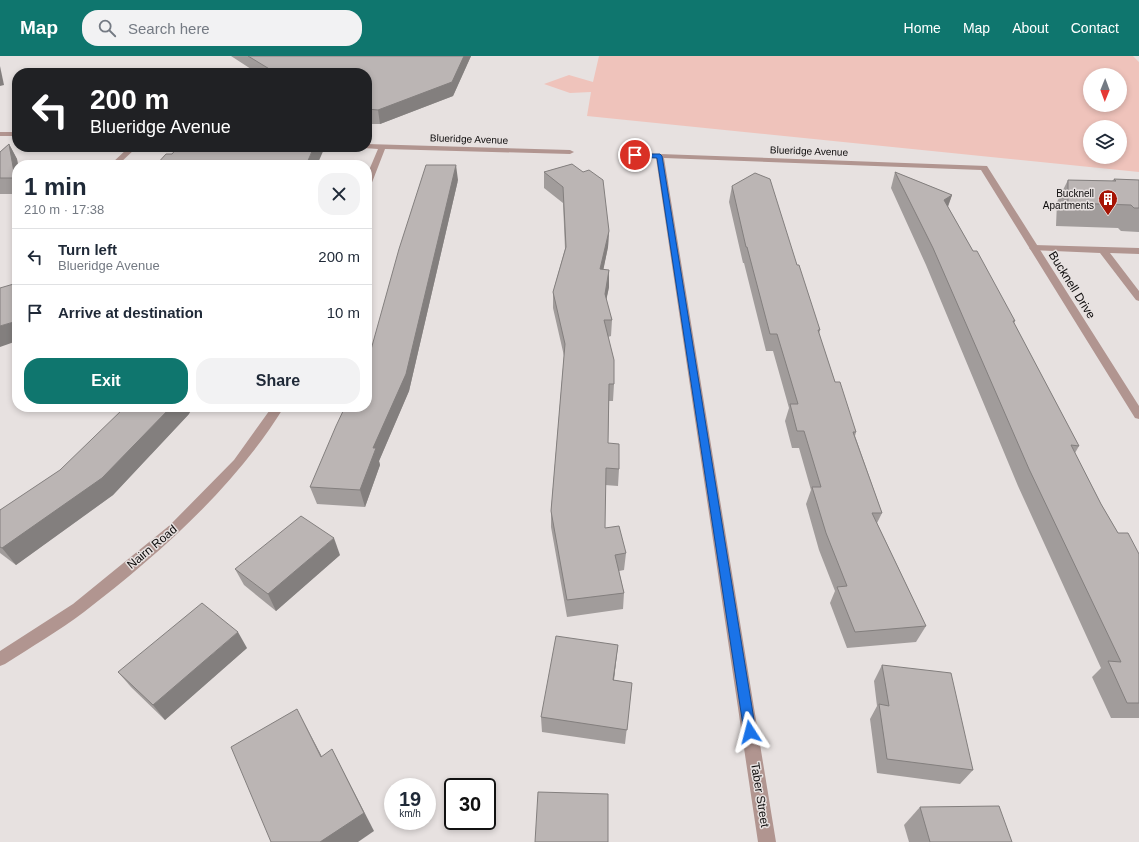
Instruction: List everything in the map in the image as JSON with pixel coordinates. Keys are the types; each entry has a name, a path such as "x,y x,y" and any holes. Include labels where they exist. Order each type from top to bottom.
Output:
{"street":[{"path":"0,134 12,134"},
{"name":"Blueridge Avenue","path":"372,146 570,152"},
{"path":"372,172 382,147"},
{"path":"119,160 128,152"},
{"name":"Blueridge Avenue","path":"635,155 984,168"},
{"name":"Taber Street","path":"660,156 767,842"},
{"name":"Bucknell Drive","path":"984,168 1139,415"},
{"path":"1034,248 1139,252"},
{"path":"1103,250 1139,298"},
{"name":"Nairn Road","path":"0,659 78,608 175,529 238,463 274,412"}],"shaded area":[{"path":"599,56 1133,56 1139,62 1139,172 587,116 591,92 570,93 544,84 569,75 593,82"}],"building":[{"path":"248,56 464,56 452,82 378,110 372,109 372,68 268,68"},
{"path":"9,144 12,161 12,178 0,178 0,152"},
{"path":"174,152 312,152 308,160 161,160 166,154 172,154"},
{"path":"572,164 583,172 589,170 603,180 609,231 600,269 609,270 605,294 612,320 604,320 614,360 614,384 609,384 608,443 619,444 619,469 606,468 605,528 619,526 626,553 615,555 624,593 567,600 551,511 565,344 553,292 566,247 563,187 544,172"},
{"path":"426,165 456,165 406,374 373,448 376,448 360,490 310,487 343,412 372,412 372,346 399,249"},
{"path":"895,172 952,195 944,200 973,251 977,251 1015,321 1013,321 1079,446 1071,445 1101,504 1118,533 1128,533 1139,554 1139,703 1127,703 1108,661 1121,662 1029,469 933,248"},
{"path":"755,173 770,179 797,265 799,265 820,330 818,330 835,382 840,382 856,432 853,432 882,513 872,513 926,626 855,632 837,587 847,586 826,533 812,487 821,487 804,431 797,431 790,404 798,404 777,334 770,334 746,247 732,186"},
{"path":"1114,179 1139,180 1139,208 1134,208 1131,205 1068,203 1068,180 1116,181"},
{"path":"12,284 12,322 0,326 0,288"},
{"path":"120,412 166,412 102,478 2,548 0,547 0,510 60,470"},
{"path":"301,516 334,538 268,594 235,569"},
{"path":"202,603 238,632 153,705 118,672"},
{"path":"556,636 618,645 613,680 632,683 627,730 541,717"},
{"path":"882,665 951,673 973,770 887,759 879,704 889,706"},
{"path":"297,709 321,757 332,749 364,813 320,842 271,842 231,747"},
{"path":"538,792 608,794 608,842 535,842"},
{"path":"999,806 1012,842 930,842 920,807"}],"place":[{"name":"Bucknell Apartments","path":"1108,216"}],"route":[{"path":"635,155 660,156 750,732"}]}
